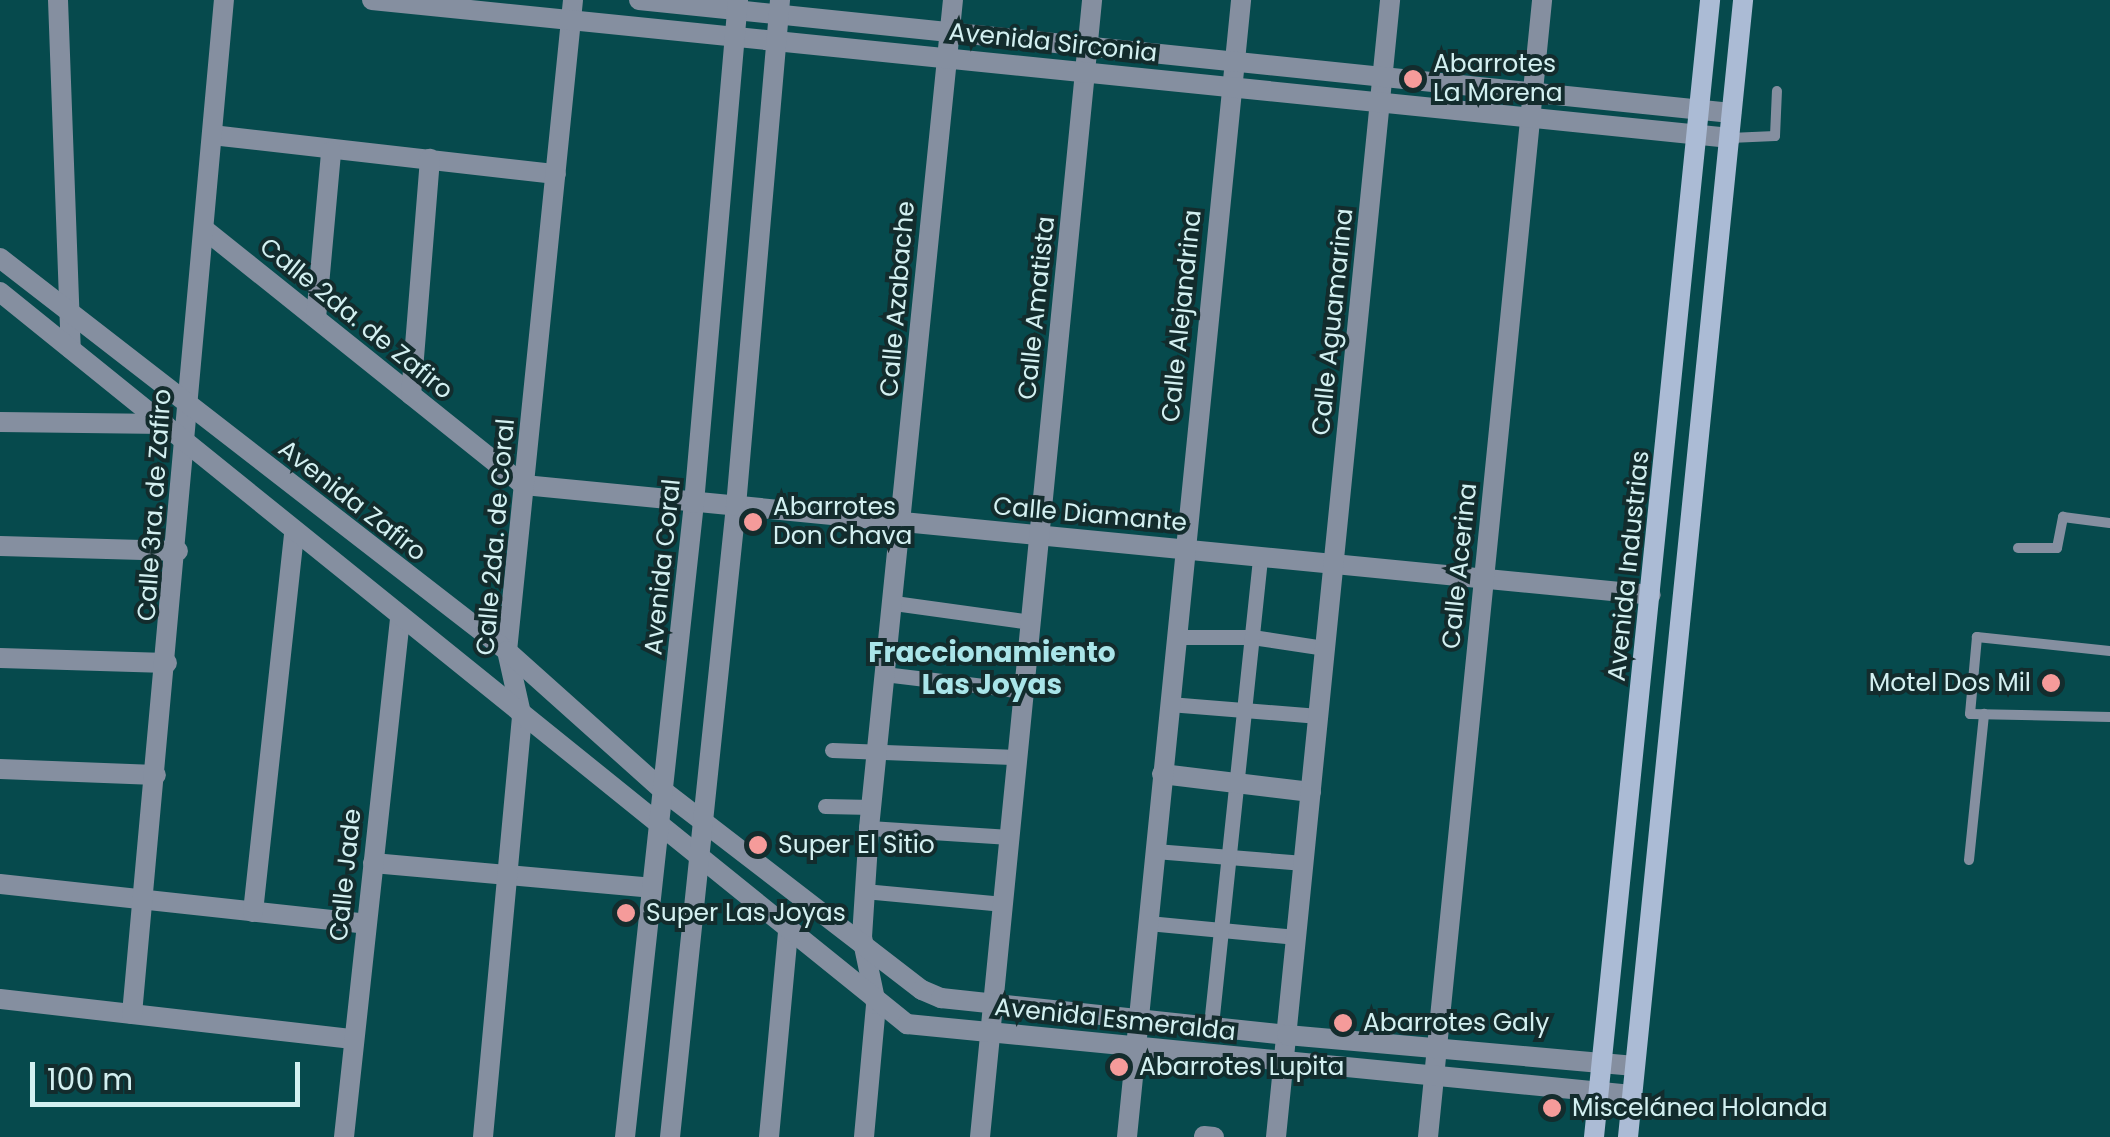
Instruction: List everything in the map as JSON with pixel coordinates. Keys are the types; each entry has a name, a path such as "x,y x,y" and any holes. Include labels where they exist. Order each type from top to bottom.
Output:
{"main road":[{"name":"Avenida Industrias","path":"1594,1137 1710,0"},
{"path":"1628,1137 1742,0"}],"street":[{"path":"58,0 71,348"},
{"name":"Calle 3ra. de Zafiro","path":"132,1014 178,551 187,405 224,0"},
{"name":"Avenida Sirconia","path":"372,0 572,10 735,38 945,58 1235,64 1382,80 1730,138"},
{"name":"Avenida Sirconia","path":"639,0 779,7 1231,86 1380,102 1731,113"},
{"name":"Calle Azabache","path":"864,1137 876,1004 862,937 864,890 953,0"},
{"name":"Calle Amatista","path":"980,1137 1092,0"},
{"name":"Calle Alejandrina","path":"1127,1137 1241,0"},
{"name":"Calle Aguamarina","path":"1276,1137 1390,0"},
{"name":"Calle Acerina","path":"1428,1137 1542,0"},
{"name":"Avenida Coral","path":"626,1137 651,888 666,793 737,4"},
{"path":"670,1137 736,506 779,7"},
{"name":"Calle 2da. de Coral","path":"483,1137 522,718 507,652 572,10"},
{"path":"212,135 330,152 556,174"},
{"path":"316,318 330,152"},
{"path":"411,395 430,160"},
{"name":"Calle 2da. de Zafiro","path":"204,229 524,485"},
{"name":"Avenida Zafiro","path":"0,258 507,652 666,793"},
{"path":"0,292 659,829"},
{"path":"0,422 165,424"},
{"name":"Calle Diamante","path":"524,485 1651,595"},
{"path":"253,912 294,532"},
{"path":"0,546 178,551"},
{"path":"1211,1026 1260,557"},
{"path":"894,603 1031,622"},
{"name":"Calle Jade","path":"344,1137 400,618"},
{"path":"1175,637 1252,637 1326,648"},
{"path":"0,658 167,663"},
{"path":"884,674 1024,690"},
{"path":"1168,704 1318,716"},
{"path":"832,750 1018,757"},
{"path":"0,769 156,775"},
{"path":"1162,774 1311,792"},
{"name":"Avenida Esmeralda","path":"666,793 862,937 922,990 941,998 994,998 1286,1035 1635,1066"},
{"path":"826,806 870,817 1010,837"},
{"name":"Avenida Esmeralda","path":"659,829 697,854 876,1004 907,1024 936,1031 991,1030 1284,1064 1632,1095"},
{"path":"1155,851 1304,862"},
{"path":"373,863 651,888"},
{"path":"0,884 366,924"},
{"path":"864,890 1003,904"},
{"path":"1148,923 1296,937"},
{"path":"769,1137 788,931"},
{"path":"0,999 353,1039"},
{"path":"1204,1136 1214,1137"}],"lane":[{"path":"1730,138 1775,136 1776,91"},
{"path":"2018,548 2057,548 2064,517 2110,524"},
{"path":"2110,651 1976,638 1970,714 2110,717"},
{"path":"1969,860 1984,714"}],"place":[{"name":"Abarrotes La Morena","path":"1413,79"},
{"name":"Abarrotes Don Chava","path":"753,522"},
{"name":"Motel Dos Mil","path":"2051,683"},
{"name":"Super El Sitio","path":"758,845"},
{"name":"Super Las Joyas","path":"626,913"},
{"name":"Abarrotes Galy","path":"1343,1023"},
{"name":"Abarrotes Lupita","path":"1119,1067"},
{"name":"Miscelánea Holanda","path":"1552,1108"}],"district":[{"name":"Fraccionamiento Las Joyas","path":"992,669"}]}
